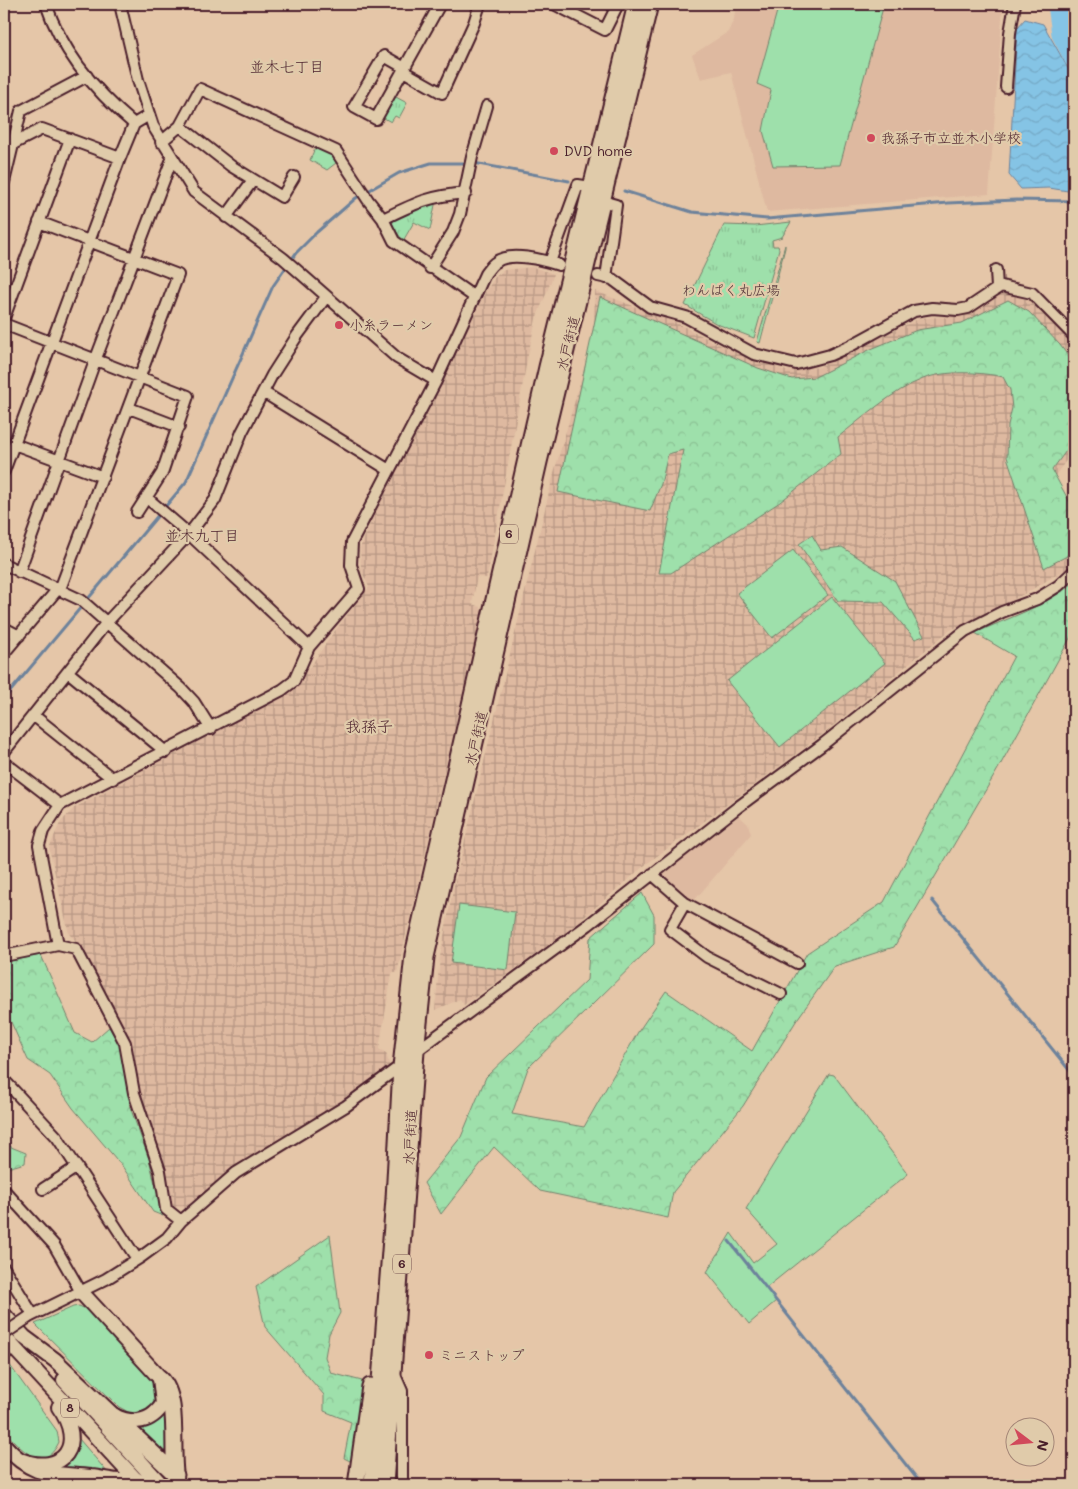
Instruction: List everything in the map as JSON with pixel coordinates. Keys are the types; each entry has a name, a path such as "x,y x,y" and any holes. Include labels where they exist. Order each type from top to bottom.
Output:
{"highway":[{"name":"水戸街道","path":"372,1485 394,1199 401,1067 410,975 418,928 591,187 636,4"},
{"name":"水戸街道","path":"386,1482 416,1051 431,932 541,453 650,4"},
{"path":"356,1485 370,1394 380,1253 394,1199"},
{"path":"160,1378 166,1384 172,1409 176,1479"},
{"path":"111,1421 176,1479 186,1485"},
{"path":"111,1421 161,1485"}],"main road":[{"path":"81,1292 160,1378 163,1404 154,1416 140,1422 111,1421"},
{"name":"8","path":"4,1316 111,1421"},
{"name":"8","path":"4,1336 138,1483"},
{"path":"19,1354 69,1421 72,1437 64,1456 55,1463 47,1466 34,1466 20,1460"},
{"path":"4,1445 20,1460 42,1473 94,1477 118,1484 138,1483"}],"street":[{"path":"46,4 68,52 86,76 134,124"},
{"path":"120,4 149,115 161,142 194,192 287,262 397,358 436,381"},
{"path":"440,4 404,69 376,119 354,107 384,56 404,69 442,93 474,23 480,4"},
{"path":"554,4 605,30 618,4"},
{"path":"1006,87 1010,33 1015,4"},
{"path":"4,182 21,111 86,76"},
{"path":"161,142 180,126 200,89 336,151 359,187 383,219 394,241 430,268 473,296"},
{"path":"430,268 453,232 466,192 472,157 487,106"},
{"path":"4,472 120,158 134,124 149,115"},
{"path":"180,126 253,180 282,197 294,177"},
{"path":"13,144 42,129 120,158"},
{"path":"4,318 70,139"},
{"path":"19,572 61,461 95,361 172,159"},
{"path":"226,217 253,180"},
{"path":"58,945 38,845 43,831 60,805 211,729 282,690 294,681 309,647 359,589 351,565 352,542 436,381 473,296 485,274 496,261 526,257 554,263 578,185 591,187"},
{"path":"383,219 418,201 437,195 466,192"},
{"path":"602,201 616,206 602,277 612,279 650,306 686,317 754,354 796,364 830,355 914,311 932,308 958,310 968,308 980,302 997,288 1005,286 1032,292 1074,336"},
{"path":"4,653 62,584 178,275 39,222"},
{"path":"996,270 997,288"},
{"path":"4,752 107,622 189,534 215,500 238,441 263,392 297,336 326,298"},
{"path":"4,324 188,396 162,473 137,512"},
{"path":"263,392 389,470"},
{"path":"129,408 179,427"},
{"path":"14,444 103,477"},
{"path":"147,498 189,534 309,647"},
{"path":"4,564 81,600 90,607 181,688 194,702 211,729"},
{"path":"4,1336 31,1316 81,1292 137,1259 167,1238 181,1221 236,1174 346,1106 401,1067 416,1051 530,969 822,745 965,631 1002,612 1037,599 1058,586 1074,571"},
{"path":"4,628 19,636"},
{"path":"68,672 166,752"},
{"path":"33,715 113,779"},
{"path":"4,762 60,805"},
{"path":"652,874 685,903 797,963"},
{"path":"685,903 670,929 707,957 781,994"},
{"path":"4,956 58,945 76,949 125,1043 134,1093 160,1170 166,1209 181,1221"},
{"path":"4,1080 57,1137 137,1259"},
{"path":"43,1189 77,1167"},
{"path":"4,1190 54,1245 81,1292"},
{"path":"4,1268 31,1316"},
{"path":"394,1372 402,1391 402,1485"}],"shaded area":[{"name":"我孫子市立並木小学校","path":"736,4 1003,4 989,194 767,212 731,72 701,79 692,55 728,32 734,19"},
{"path":"533,267 554,274 536,319 487,578 477,577 474,593 472,604 480,607 482,611 397,973 392,973 379,1049 386,1053 390,1067 341,1106 191,1208 172,1207 140,1096 133,1045 80,945 69,934 49,848 60,823 74,808 295,689 331,636 369,587 361,570 360,548 375,513 442,383 486,291 495,277 504,270"},
{"path":"595,291 677,323 724,347 787,371 819,367 920,318 959,316 983,306 997,294 1012,294 1031,301 1048,314 1074,346 1074,450 1048,485 1074,511 1074,561 1068,568 1026,593 949,631 819,737 645,865 567,932 464,1005 460,999 435,1010 440,957 453,890 553,476 594,335"},
{"path":"739,816 748,824 751,834 693,902 666,881 663,874"}],"green space":[{"path":"779,4 884,4 840,165 773,166 763,131 771,90 757,84"},
{"path":"394,96 407,103 399,118 395,116 391,122 382,117"},
{"path":"315,148 332,155 336,163 327,170 310,160"},
{"path":"436,200 430,230 414,222 403,241 392,225 394,218"},
{"name":"わんぱく丸広場","path":"791,222 782,237 772,240 773,246 778,246 779,249 754,338 717,324 685,305 724,225 755,226"},
{"path":"785,245 785,248 760,343 757,342"},
{"path":"600,297 758,368 792,379 815,377 871,349 917,330 962,323 1008,300 1029,312 1060,345 1074,364 1074,440 1052,470 1074,510 1074,547 1067,556 1044,568 1007,457 1008,425 1012,408 1010,390 1003,377 974,373 952,373 923,379 889,397 838,437 841,454 780,502 671,573 659,573 683,450 668,454 661,484 650,511 558,492"},
{"path":"812,535 821,550 842,547 895,581 924,636 915,639 883,602 838,601 799,544"},
{"path":"793,550 828,595 772,638 737,593"},
{"path":"1074,582 1074,631 998,769 894,947 835,966 798,1018 743,1106 673,1192 668,1218 540,1191 494,1147 441,1214 424,1183 461,1137 486,1077 587,980 590,938 642,893 654,915 654,944 528,1068 512,1114 584,1127 638,1032 666,991 752,1051 807,953 884,902 1014,656 975,633 1040,605"},
{"path":"832,597 885,663 780,747 727,681"},
{"path":"459,905 515,912 508,970 451,963"},
{"path":"41,955 75,1033 92,1042 109,1027 121,1047 127,1072 130,1107 149,1159 163,1216 153,1212 122,1166 73,1108 50,1075 28,1060 11,1022 4,1015 4,962"},
{"path":"829,1074 834,1075 908,1174 766,1288 776,1301 749,1324 707,1272 731,1233 753,1263 777,1244 746,1209"},
{"path":"4,1140 11,1147 26,1153 25,1163 4,1169"},
{"path":"330,1235 340,1313 329,1334 325,1357 331,1373 362,1381 352,1462 344,1458 351,1422 324,1411 324,1395 265,1327 256,1287"},
{"path":"79,1306 86,1309 132,1356 153,1384 155,1389 154,1401 145,1413 133,1414 119,1407 35,1324"},
{"path":"4,1357 57,1431 59,1442 53,1452 46,1457 39,1458 31,1455 4,1430"},
{"path":"166,1413 167,1455 165,1455 141,1431"},
{"path":"79,1439 108,1473 55,1469 70,1460"}],"water":[{"path":"1025,19 1043,24 1074,79 1074,192 1049,188 1021,189 1009,175 1017,28"}],"waterway":[{"path":"1057,4 1061,34 1074,59"},
{"path":"4,699 186,482 273,286 296,253 356,198 399,173 431,163 468,163"},
{"path":"474,163 569,181"},
{"path":"624,191 692,212 767,219 948,203 1016,200 1074,201"},
{"path":"932,900 1074,1076"},
{"path":"729,1241 922,1485"}],"place":[{"name":"我孫子市立並木小学校","path":"871,138"},
{"name":"DVD home","path":"554,151"},
{"name":"小糸ラーメン","path":"339,325"},
{"name":"ミニストップ","path":"429,1355"}],"district":[{"name":"並木七丁目","path":"287,67"},
{"name":"並木九丁目","path":"202,536"},
{"name":"我孫子","path":"369,726"}]}
